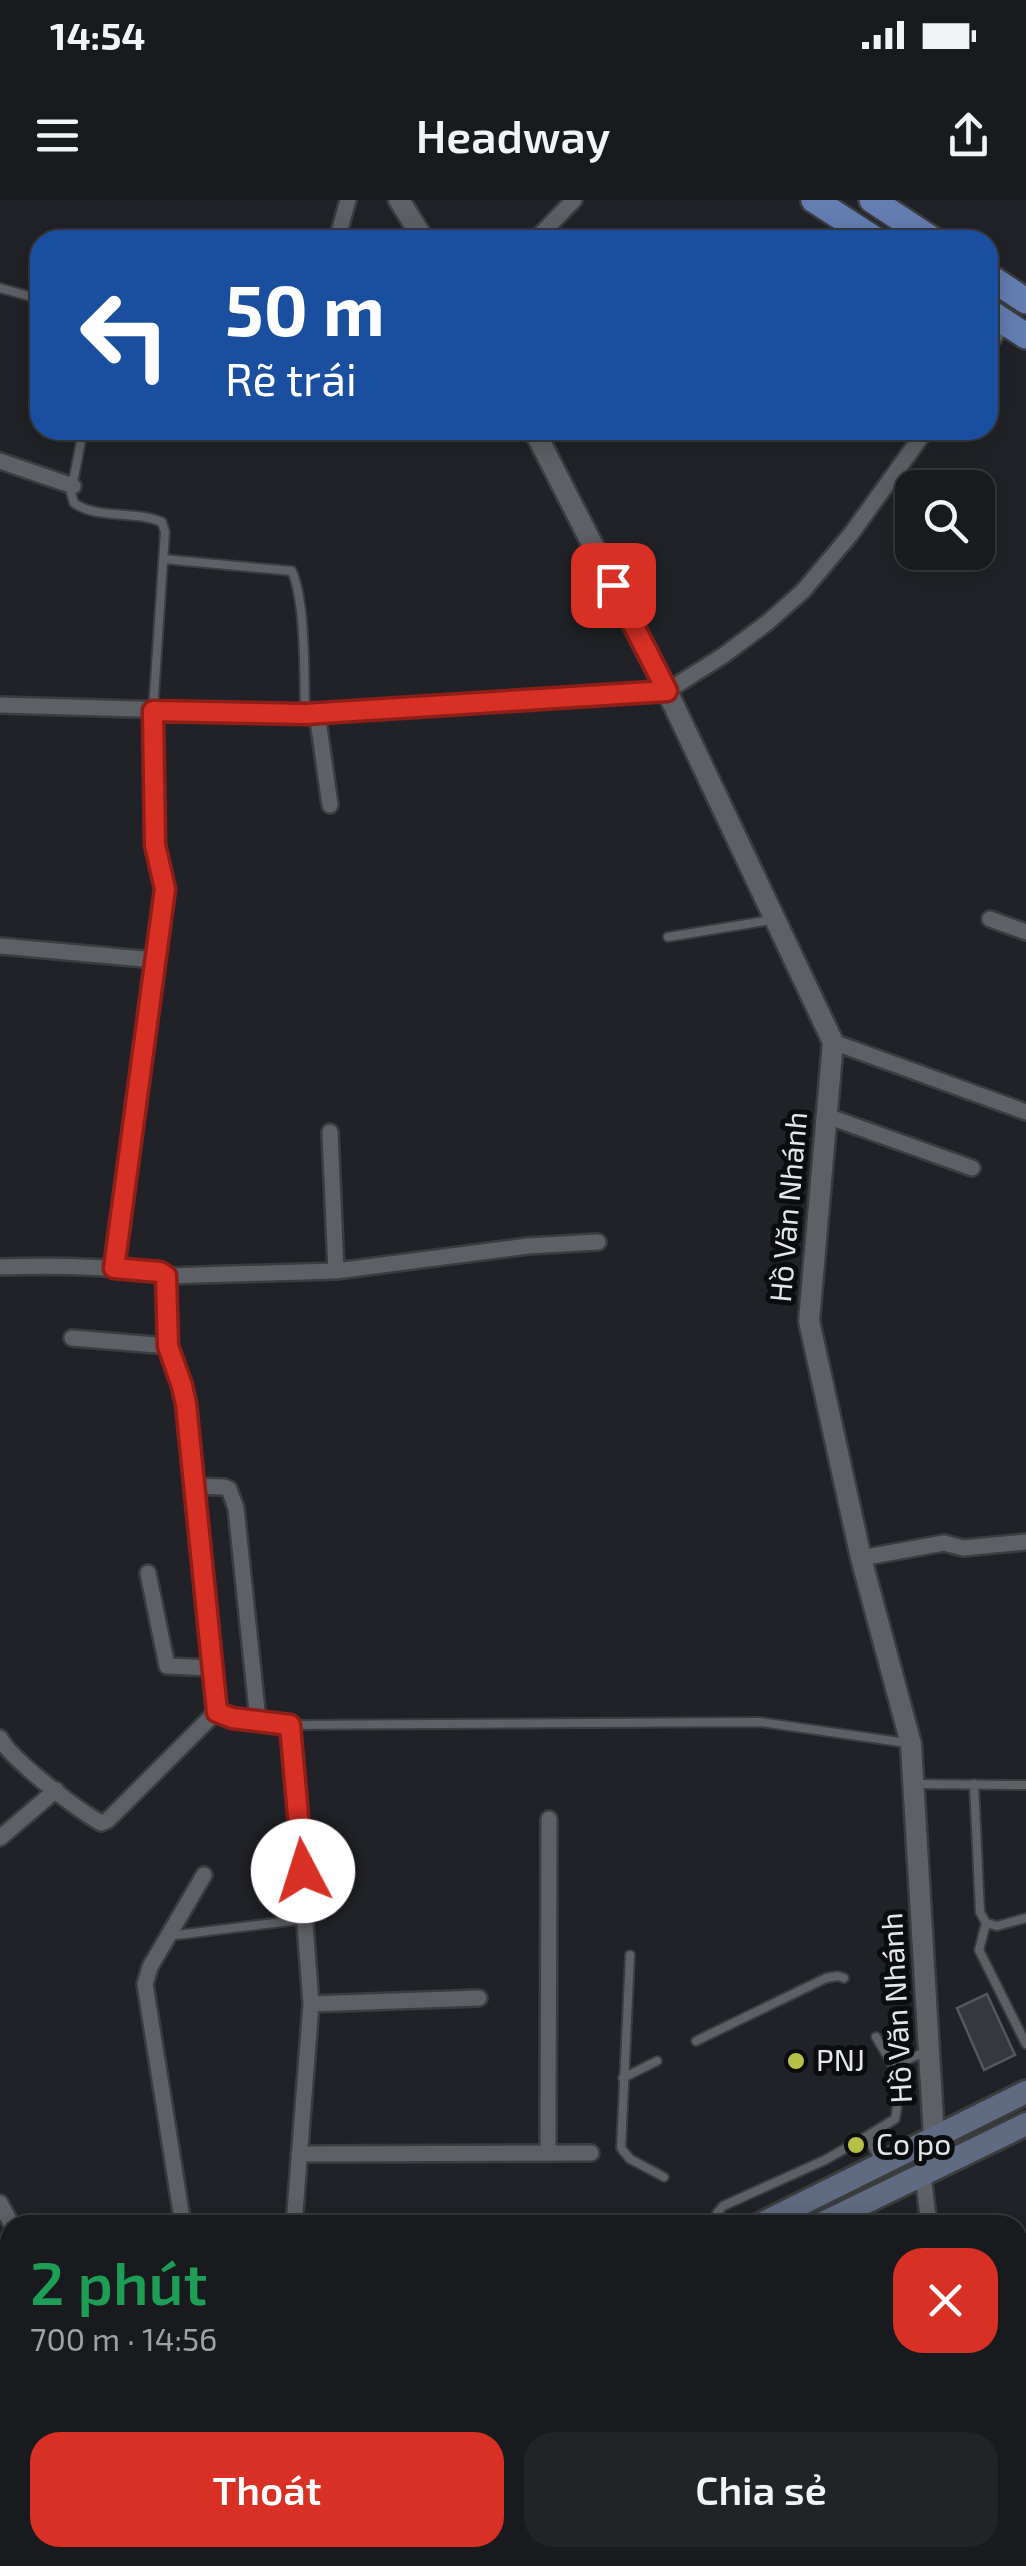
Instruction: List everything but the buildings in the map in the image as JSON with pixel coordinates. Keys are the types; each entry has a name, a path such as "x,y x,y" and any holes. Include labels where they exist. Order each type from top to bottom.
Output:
{"highway":[{"path":"814,200 860,230"},
{"path":"872,200 918,230"},
{"path":"998,283 1026,301"}],"main road":[{"path":"779,2215 1026,2092"},
{"path":"839,2215 1026,2124"}],"street":[{"path":"340,230 348,200"},
{"path":"399,200 418,230"},
{"path":"545,230 574,200"},
{"path":"539,440 667,691 833,1042 1026,1112"},
{"path":"0,705 311,714 667,691 768,622 803,590 851,534 919,440"},
{"path":"0,461 72,486"},
{"path":"311,714 330,805"},
{"path":"990,919 1026,932"},
{"path":"0,946 155,960"},
{"name":"Hồ Văn Nhánh","path":"833,1042 809,1321 860,1558 911,1744 933,2170"},
{"path":"826,1116 972,1168"},
{"path":"330,1132 336,1270"},
{"path":"0,1267 114,1268 160,1272 166,1276 336,1270 528,1246 598,1242"},
{"path":"166,1276 168,1346 182,1386 217,1712"},
{"path":"72,1338 168,1346"},
{"path":"194,1486 228,1489 236,1508 258,1721"},
{"path":"860,1558 944,1542 963,1548 1026,1542"},
{"path":"148,1572 167,1666 212,1668"},
{"path":"217,1712 232,1718 290,1725 311,2004 295,2215"},
{"path":"0,1738 4,1747 101,1823 217,1712"},
{"path":"0,1838 56,1790"},
{"path":"548,2153 549,1819"},
{"path":"181,2215 145,1984 150,1967 204,1875"},
{"path":"311,2004 480,1998"},
{"path":"300,2154 591,2153"},
{"path":"929,2215 933,2170"}],"lane":[{"path":"0,288 30,296"},
{"path":"80,440 72,486 74,503 84,510 150,517 162,522 165,532 153,711 155,845 165,889 114,1268"},
{"path":"164,559 292,571 311,714"},
{"path":"668,937 775,920"},
{"path":"290,1725 760,1722 911,1744"},
{"path":"914,1784 1026,1784"},
{"path":"974,1784 980,1912 986,1923 978,1950 1026,2044"},
{"path":"986,1923 997,1926 1026,1918"},
{"path":"168,1936 306,1919"},
{"path":"630,1954 620,2148 630,2159 664,2177"},
{"path":"696,2041 826,1978 844,1978"},
{"path":"876,2037 898,2072"},
{"path":"716,2215 714,2209 825,2160 895,2119 898,2072 903,2062 929,2050"},
{"path":"623,2078 657,2061"},
{"path":"867,2136 882,2164"}],"place":[{"name":"PNJ","path":"796,2061"},
{"name":"Co po","path":"856,2145"}],"route":[{"path":"303,1871 290,1725 232,1718 217,1712 186,1404 168,1346 166,1276 160,1272 114,1268 165,889 155,845 153,711 305,714 667,691 613,585"}]}
